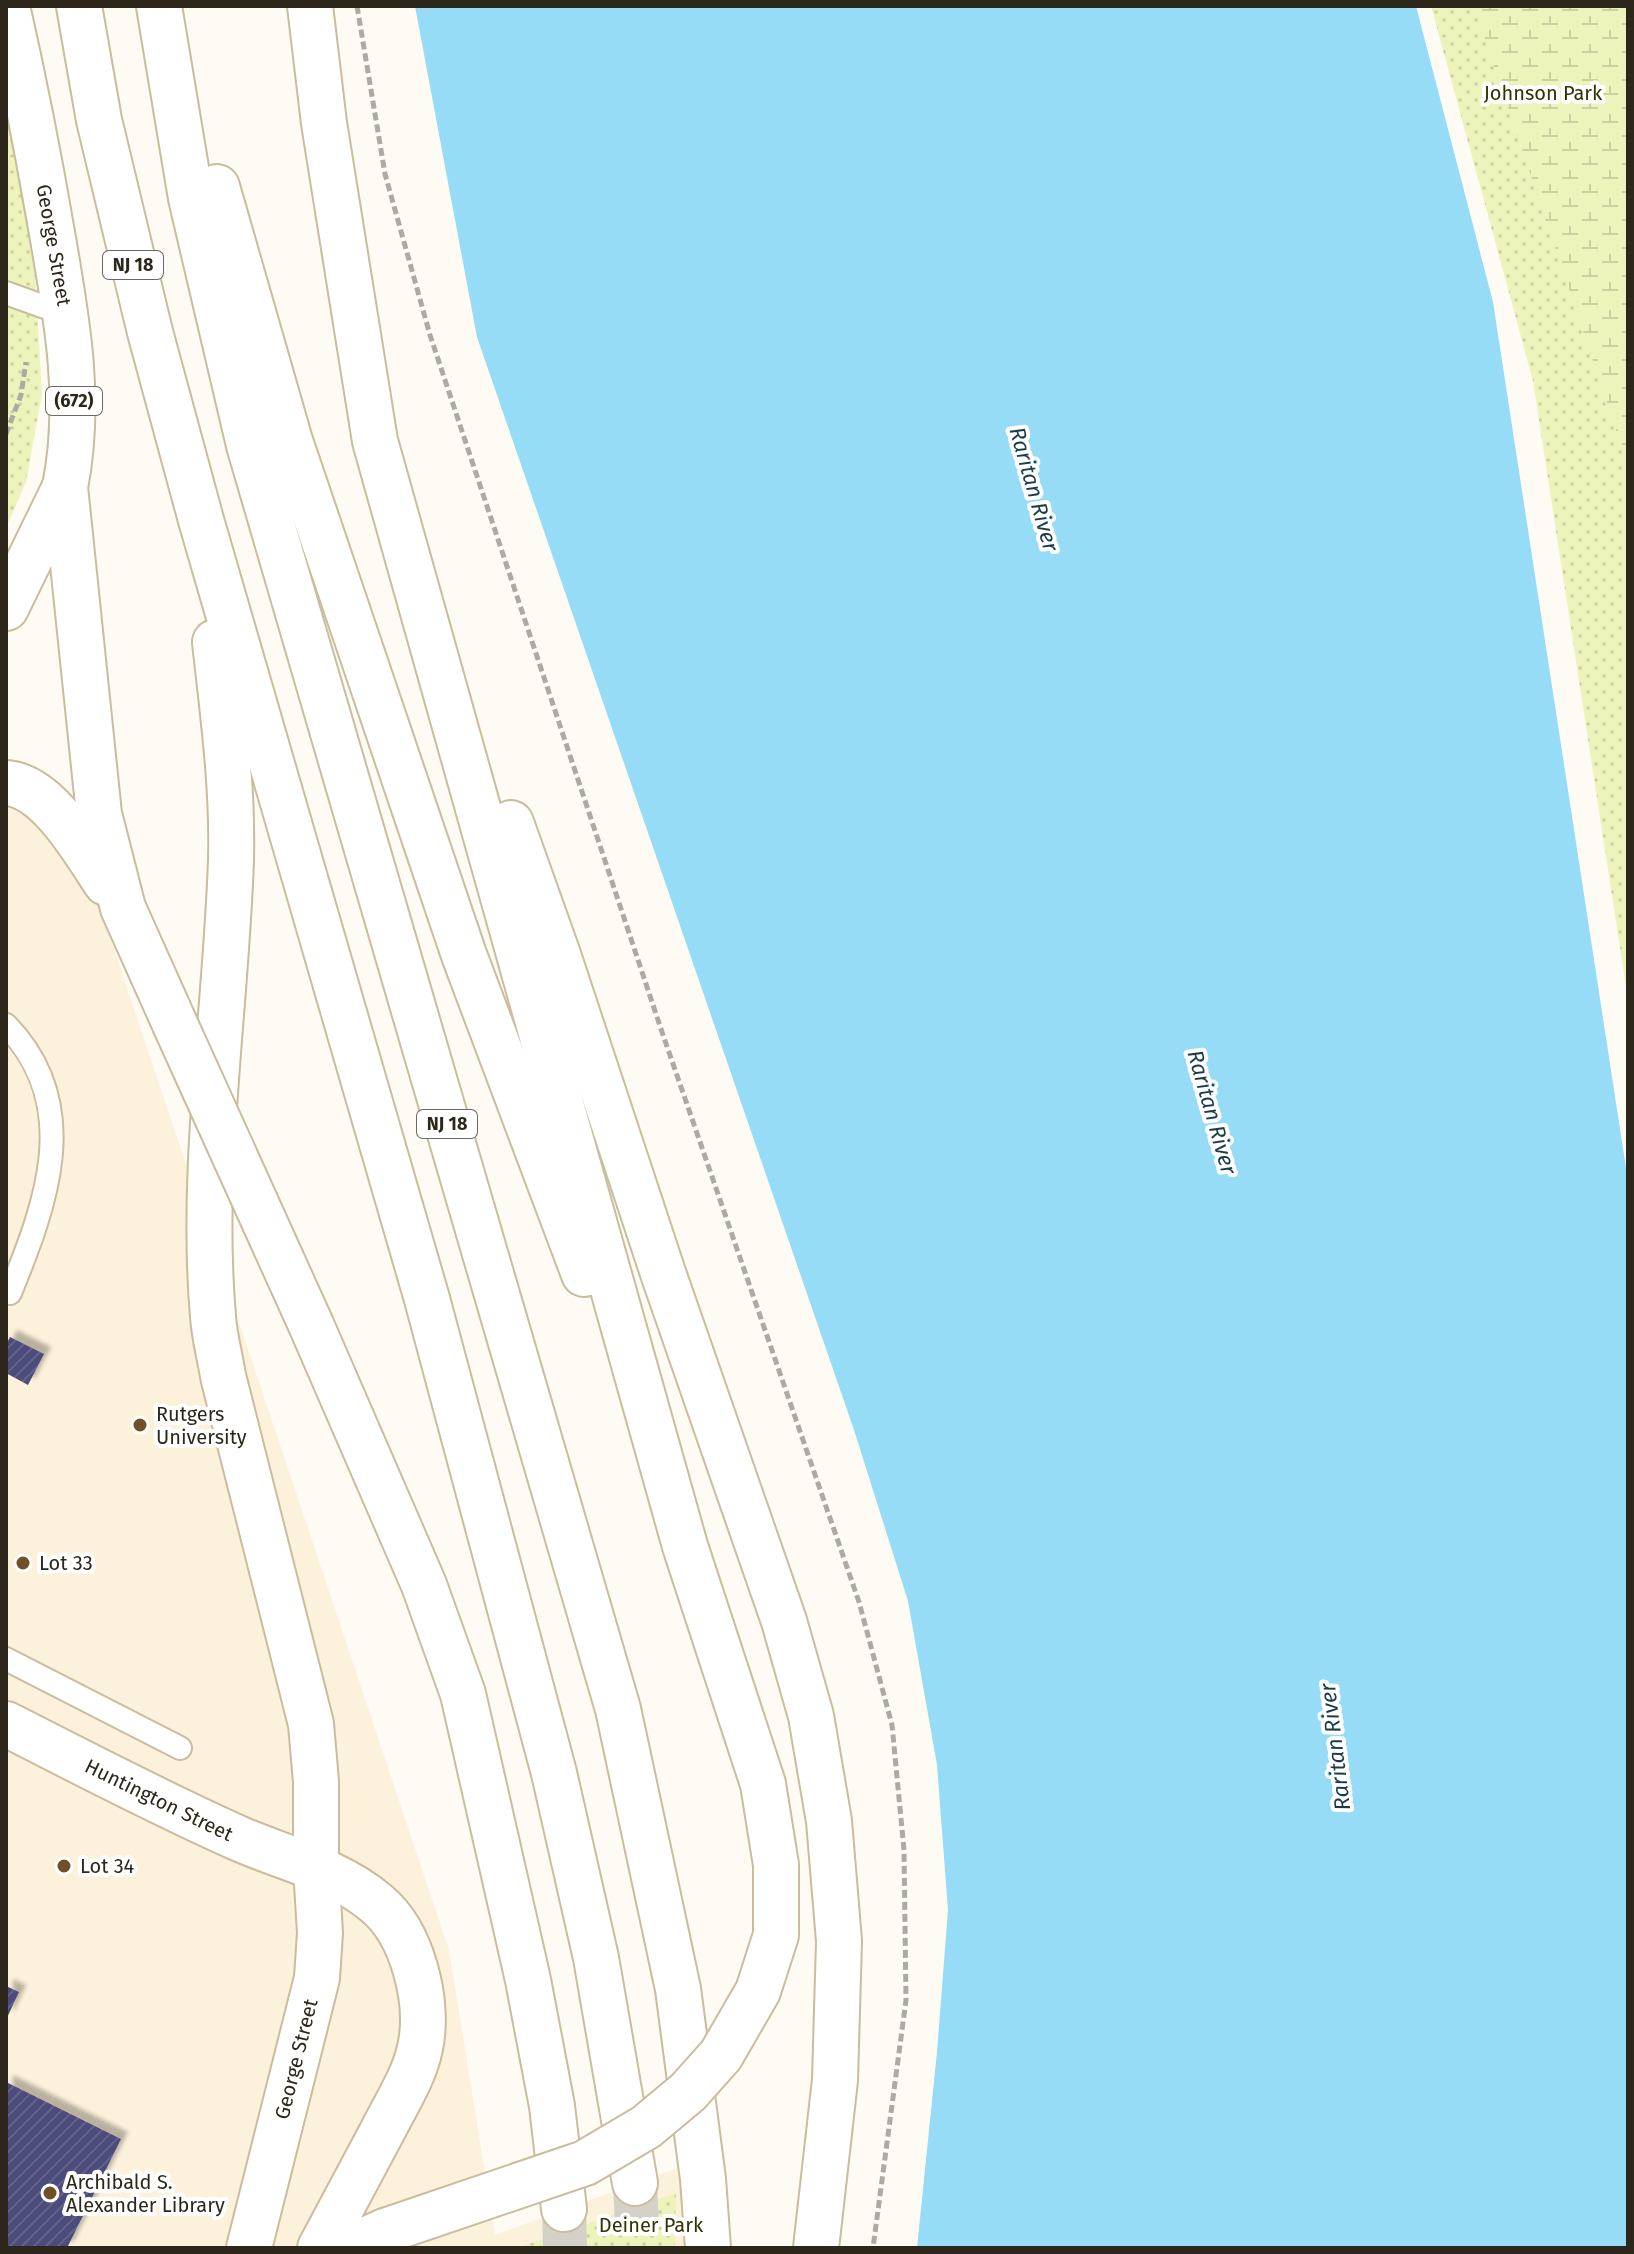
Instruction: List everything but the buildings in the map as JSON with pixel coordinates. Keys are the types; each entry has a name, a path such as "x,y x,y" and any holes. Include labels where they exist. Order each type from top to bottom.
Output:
{"main road":[{"name":"George Street","path":"7,6 33,122 73,364 72,452 65,487"},
{"name":"NJ 18","path":"79,6 99,120 150,332 201,520 427,1299 554,1773 596,1958 635,2183"},
{"name":"NJ 18","path":"159,6 191,198 249,445 618,1709 678,1989 703,2179 708,2248"},
{"path":"166,6 300,471 464,955 685,1546 763,1784 776,1865 776,1935 758,1991 721,2055 688,2092 646,2127 585,2163 366,2240"},
{"path":"310,6 324,123 375,441 685,1546"},
{"path":"375,441 558,955 663,1273 784,1621 811,1716 829,1821 839,1941 835,2080 816,2248"},
{"path":"6,608 65,487"},
{"path":"65,487 99,814 123,908 312,1327 424,1585 463,1694 528,1980 552,2106 564,2209"},
{"name":"George Street","path":"201,520 231,781 228,925 210,1197 209,1261 213,1319 223,1376 311,1724 316,1782 320,1933 317,1978 249,2248"},
{"path":"6,783 35,794 66,825 123,908"},
{"name":"Huntington Street","path":"6,1724 241,1840 316,1867 378,1904 410,1954 420,1982 424,2014 420,2049 406,2086 320,2248"}],"lane":[{"path":"6,293 67,315"},
{"path":"6,1025 32,1059 45,1089 53,1128 50,1162 37,1225 10,1293"},
{"path":"6,1659 180,1748"}],"path":[{"path":"357,6 385,174 430,335 672,1061 859,1602 892,1725 904,1850 906,2000 873,2248"},
{"path":"6,434 21,395 27,355"}],"shaded area":[{"name":"Rutgers University","path":"6,804 20,805 98,901 449,1950 495,2235 702,2159 712,2248 6,2248"}],"green space":[{"name":"Johnson Park","path":"1431,6 1628,6 1628,1000 1533,381"},
{"path":"1474,6 1628,6 1628,465"},
{"path":"6,114 34,257 42,394 26,482 6,528"},
{"name":"Deiner Park","path":"676,2193 675,2248 517,2248"}],"water":[{"name":"Raritan River","path":"415,6 1416,6 1493,302 1628,1181 1628,2248 917,2248 948,1910 937,1765 908,1601 854,1430 477,337"}],"tunnel":[{"path":"635,2183 638,2248"},
{"path":"564,2209 565,2248"}],"place":[{"name":"Rutgers University","path":"140,1425"},
{"name":"Lot 33","path":"23,1563"},
{"name":"Lot 34","path":"64,1866"},
{"name":"Archibald S. Alexander Library","path":"50,2193"}]}
